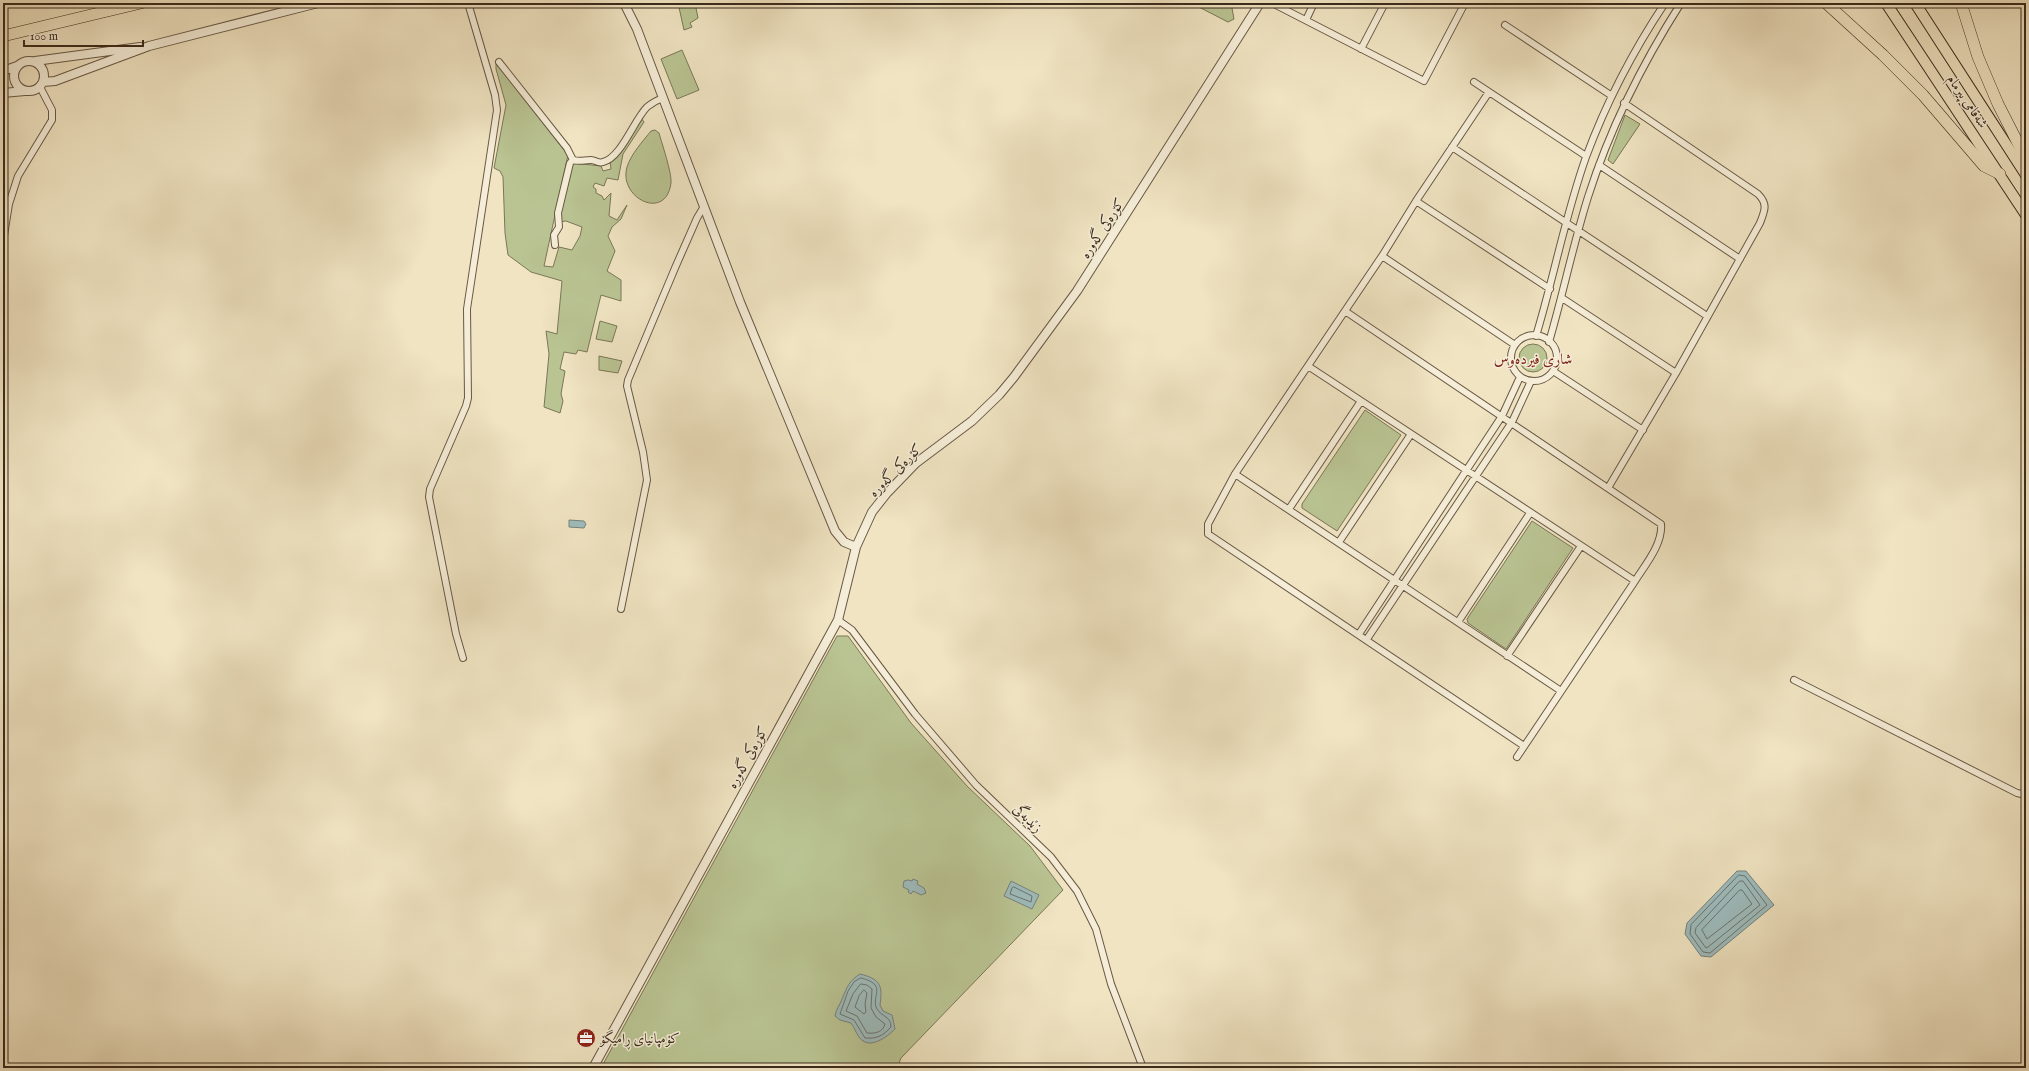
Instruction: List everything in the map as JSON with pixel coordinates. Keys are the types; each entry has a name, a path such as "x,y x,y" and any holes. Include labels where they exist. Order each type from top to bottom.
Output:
{"highway":[{"path":"3,36 141,3"},
{"path":"1826,3 1845,18 1918,90 1984,166 2000,174"},
{"name":"شەقامی پیرمام","path":"1886,3 2026,215"},
{"name":"شەقامی پیرمام","path":"1915,3 2026,175"},
{"path":"1961,3 1978,57 1998,104 2024,155 2026,175"}],"street":[{"path":"3,93 36,90 42,85 149,46 318,3"},
{"path":"463,658 456,634 429,497 430,489 466,406 468,398 468,309 497,110 495,95 468,3"},
{"path":"624,3 637,29 703,208 835,531 844,542 856,547"},
{"name":"کۆرەکی گەورە","path":"593,1068 838,620 856,547 870,515 896,482 916,463 986,408 1018,370 1077,291 1260,3"},
{"path":"1306,20 1314,3"},
{"path":"1361,49 1386,3"},
{"path":"1276,5 1424,81 1465,3"},
{"path":"1536,336 1550,289 1566,222 1586,156 1612,96 1640,42 1665,3"},
{"path":"1549,342 1562,298 1578,232 1599,165 1624,102 1646,59 1681,3"},
{"path":"1505,25 1612,96"},
{"path":"3,71 26,61 149,46"},
{"path":"3,242 9,204 18,176 52,120 52,110 42,85 44,72 35,61"},
{"path":"499,62 567,148 573,160 579,162 593,160 600,163 605,162 612,157 646,108 663,98"},
{"path":"17,66 14,80 20,88 25,90"},
{"path":"1474,82 1586,156"},
{"path":"1489,92 1416,200 1382,256 1345,312 1235,474 1208,524 1208,534 1367,639 1524,746"},
{"path":"1608,488 1676,373 1740,258 1764,213 1765,205 1763,199 1624,102"},
{"path":"1452,148 1707,316"},
{"path":"555,245 554,235 559,227 558,213 570,163 573,160"},
{"path":"1599,165 1740,258"},
{"path":"1416,200 1550,289"},
{"path":"621,609 647,480 643,452 627,386 628,380 675,268 697,218 703,208"},
{"path":"1382,256 1515,345"},
{"path":"1562,298 1676,373"},
{"path":"1345,312 1512,422 1661,524 1662,532 1659,539 1635,581 1517,757"},
{"path":"1536,336 1549,342 1555,350 1557,357 1553,371 1540,380 1531,381 1520,377 1514,370 1511,362 1511,355 1515,345 1525,337 1536,336"},
{"path":"1308,366 1635,581"},
{"path":"1553,371 1643,430"},
{"path":"1359,634 1468,471 1502,416 1520,377"},
{"path":"1367,639 1512,422 1531,381"},
{"path":"1289,509 1361,401"},
{"path":"1339,542 1411,434"},
{"path":"1235,474 1403,584 1561,692"},
{"path":"1458,622 1530,513"},
{"path":"1507,656 1581,546"},
{"name":"زێدبەگی","path":"838,620 852,630 915,714 976,785 1051,858 1077,891 1096,928 1111,984 1143,1068"},
{"path":"1794,680 2016,793 2026,795"}],"green space":[{"path":"678,3 695,3 698,18 690,23 692,27 684,30"},
{"path":"1191,3 1231,3 1234,19 1228,22"},
{"path":"682,50 699,90 677,99 661,59"},
{"path":"496,63 568,155 544,266 553,267 559,247 572,250 580,236 582,227 566,221 559,222 561,204 573,163 601,166 603,171 611,169 610,161 641,118 644,122 623,154 618,180 607,178 604,186 595,183 593,187 596,189 596,193 602,196 604,200 611,193 609,216 617,220 627,205 621,219 612,227 608,236 615,251 607,271 621,280 621,301 601,295 587,352 578,350 576,354 564,352 560,369 565,371 561,394 563,401 560,413 544,407 549,354 546,331 557,334 562,281 531,272 508,255 505,233 503,177 500,171 494,168 506,105 496,69"},
{"path":"1625,115 1640,124 1613,164 1608,160"},
{"path":"655,130 659,133 671,183 667,195 661,201 653,203 644,201 636,196 629,188 626,178 627,167 631,157 651,131"},
{"path":"600,321 617,326 612,342 596,339"},
{"path":"1533,344 1539,345 1543,348 1546,352 1546,364 1543,368 1539,371 1533,372 1527,371 1523,368 1520,364 1519,358 1520,352 1523,348 1527,345"},
{"path":"599,356 622,361 618,373 599,370"},
{"path":"1365,410 1401,435 1337,531 1302,508 1302,504"},
{"path":"1532,521 1573,548 1506,649 1468,623 1467,619"},
{"path":"837,636 848,636 911,723 967,786 1030,846 1063,890 901,1058 897,1068 601,1068"}],"water":[{"path":"569,520 584,521 586,524 584,528 569,527"},
{"path":"1737,871 1746,871 1774,905 1711,957 1701,956 1685,934 1687,923"},
{"path":"913,879 918,881 917,884 924,888 926,893 921,895 913,891 911,894 908,892 909,890 903,887 904,881 912,881"},
{"path":"1011,881 1039,895 1032,909 1004,896"},
{"path":"860,974 872,978 879,984 881,992 880,1005 883,1011 892,1015 895,1029 883,1039 873,1043 863,1041 851,1023 840,1020 835,1016 845,991 853,979"}],"place":[{"name":"کۆمپانیای ڕامیگۆ","path":"586,1038"}],"district":[{"name":"شاری فیردەوس","path":"1533,359"}]}
